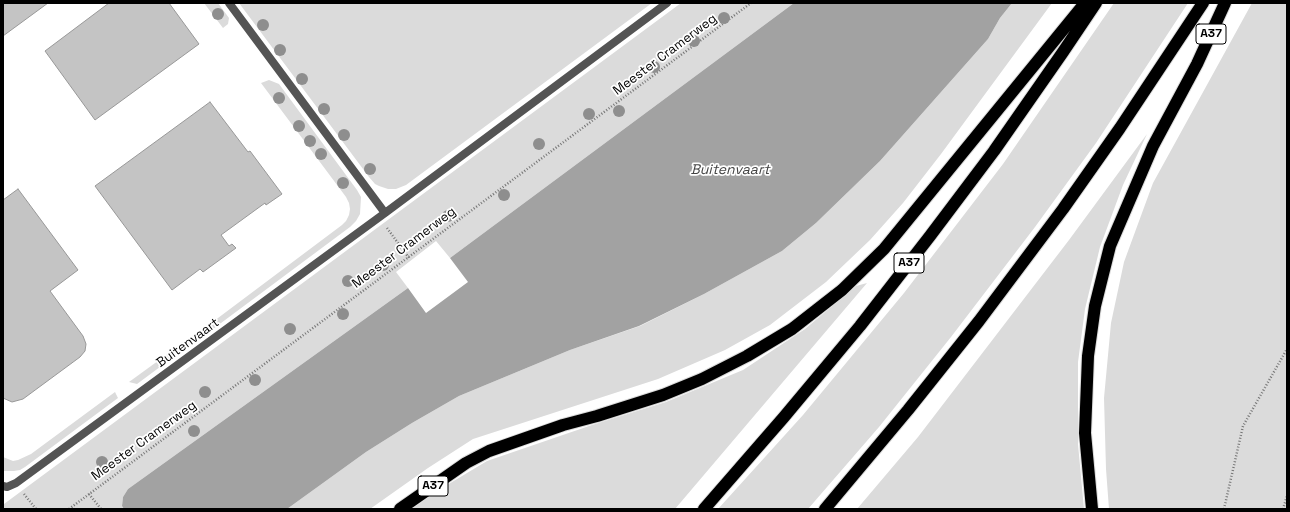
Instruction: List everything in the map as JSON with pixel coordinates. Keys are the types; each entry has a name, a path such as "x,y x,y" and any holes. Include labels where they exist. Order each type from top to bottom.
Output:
{"highway":[{"name":"A37","path":"400,509 466,463 489,451 562,425 604,414 663,395 702,379 747,356 792,329 842,290 884,249 1085,3"},
{"name":"A37","path":"704,509 790,411 860,326 930,236 994,151 1096,3"},
{"name":"A37","path":"825,509 908,410 979,321 1063,210 1125,122 1203,3"},
{"name":"A37","path":"1092,509 1085,433 1088,356 1095,306 1110,246 1153,146 1197,64 1224,3"}],"street":[{"path":"229,3 382,215"},
{"name":"Buitenvaart","path":"3,486 7,487 16,484 667,3"}],"path":[{"name":"Meester Cramerweg","path":"69,509 751,3"},
{"path":"382,215 409,258"},
{"path":"1224,509 1243,426 1287,349"},
{"path":"16,484 36,509"},
{"path":"89,494 101,509"},
{"path":"1283,509 1287,496"}],"shaded area":[{"path":"204,3 218,3 229,18 228,24 223,28"},
{"path":"239,3 652,3 406,185 396,189 388,189 375,184 369,177"},
{"path":"681,3 794,3 450,258 436,241 396,272 408,288 128,489 123,497 122,506 124,509 3,509 3,504"},
{"path":"1012,3 1052,3 903,203 870,240 826,282 770,325 725,350 658,379 473,439 428,468 370,509 287,509 366,452 459,396 570,350 640,326 704,294 782,251 816,223 880,161 988,39 1000,18"},
{"path":"1114,3 1188,3 1096,143 1035,227 951,337 879,427 808,509 718,509 803,415 904,293 1003,164"},
{"path":"1252,3 1287,3 1287,509 1109,509 1104,398 1111,323 1124,262 1153,183"},
{"path":"269,80 279,84 357,190 361,197 360,214 350,227 213,329 210,324 342,225 349,215 349,203 346,197 261,83"},
{"path":"1147,134 1123,185 1100,247 1085,309 1078,362 1078,444 1084,509 857,509 918,437 1069,240"},
{"path":"867,283 675,509 412,509 437,491 487,461 592,425 666,402 743,370 805,329 856,286"},
{"path":"195,334 195,341 137,384 129,382"},
{"path":"115,392 118,398 25,467 20,470 3,471 3,457 13,461 31,454"}],"water":[{"name":"Buitenvaart","path":"794,3 1012,3 1000,18 988,39 880,161 816,223 782,251 704,294 639,326 570,350 459,396 366,452 287,509 124,509 122,506 123,497 128,489 408,288 426,313 468,282 450,258"}],"building":[{"path":"3,3 48,3 3,36"},
{"path":"109,3 169,3 199,44 95,120 45,51"},
{"path":"210,102 248,152 250,151 282,194 266,205 265,203 221,235 229,246 232,244 236,248 203,272 200,269 172,290 95,186"},
{"path":"18,189 78,270 50,291 83,336 86,344 85,351 80,357 23,399 12,402 3,398 3,200"}]}
